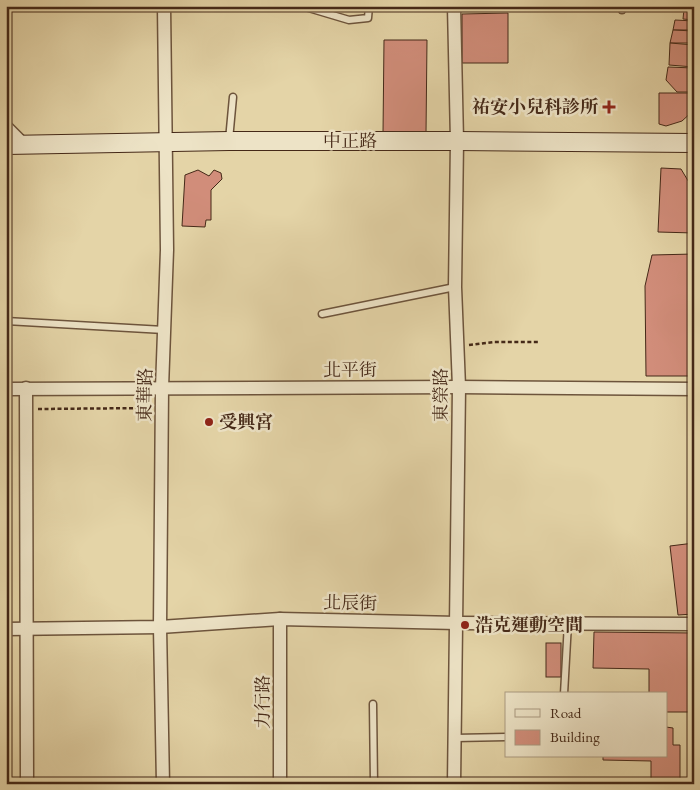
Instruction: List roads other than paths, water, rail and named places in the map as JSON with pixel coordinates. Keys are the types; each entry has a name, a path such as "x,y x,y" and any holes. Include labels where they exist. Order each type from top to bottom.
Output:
{"main road":[{"name":"中正路","path":"15,145 229,141 694,143"}],"street":[{"name":"東華路","path":"163,784 160,627 162,388 167,250 164,6"},
{"name":"東榮路","path":"454,6 457,141 455,287 459,387 454,784"},
{"path":"6,127 15,145"},
{"name":"北平街","path":"6,388 459,387 694,389"},
{"path":"26,388 27,784"},
{"name":"北辰街","path":"6,629 160,627 280,620 694,624"},
{"name":"力行路","path":"280,620 280,784"}],"lane":[{"path":"302,6 349,20 368,18 369,6"},
{"path":"229,141 233,97"},
{"path":"322,314 455,287"},
{"path":"6,321 164,330"},
{"path":"564,692 568,623"},
{"path":"373,704 374,784"},
{"path":"455,738 505,737"}],"place":[{"name":"祐安小兒科診所","path":"609,107"},
{"name":"受興宮","path":"209,422"},
{"name":"浩克運動空間","path":"465,625"}]}
